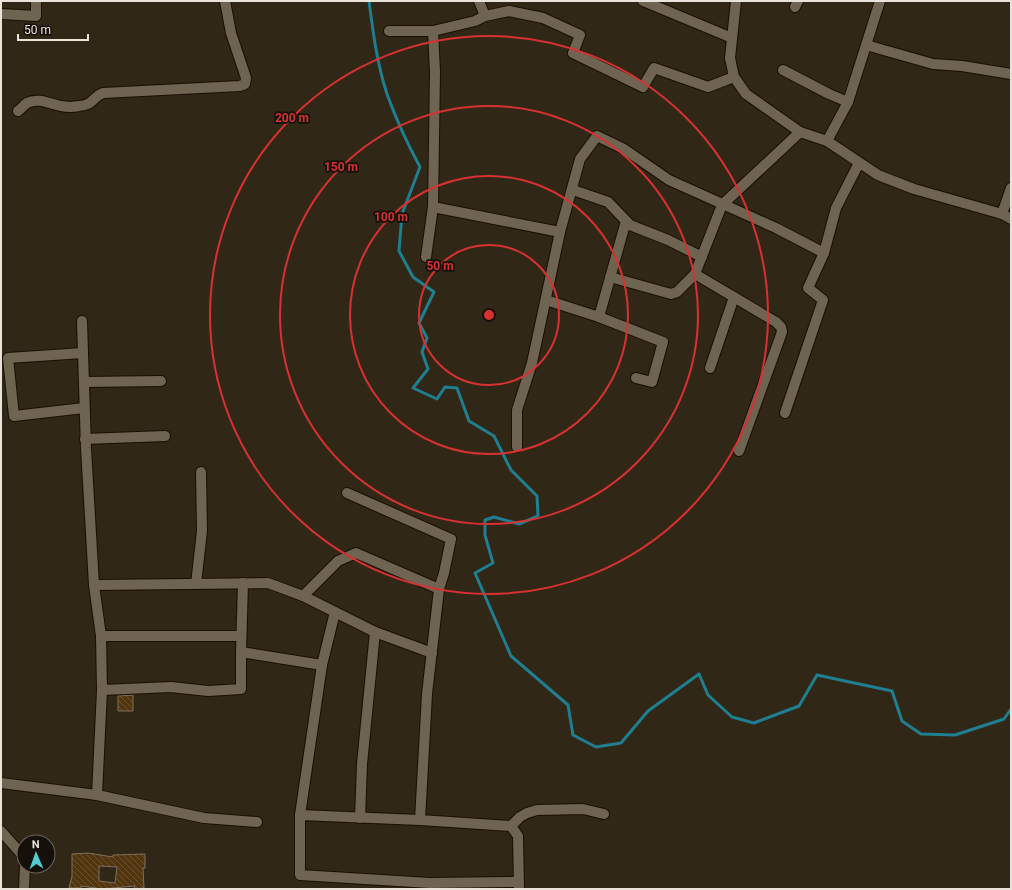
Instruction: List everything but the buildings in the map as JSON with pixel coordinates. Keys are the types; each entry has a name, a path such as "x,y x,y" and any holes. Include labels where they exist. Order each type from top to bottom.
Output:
{"street":[{"path":"1,14 36,16 36,1"},
{"path":"18,111 27,103 35,101 44,101 62,106 80,106 90,104 97,95 103,93 240,86 245,84 246,78 231,33 225,1"},
{"path":"479,1 485,16"},
{"path":"643,1 732,38"},
{"path":"736,1 730,58 734,77 746,94 800,132 827,141 878,175 914,188 1002,214 1011,220"},
{"path":"827,141 848,102 880,1"},
{"path":"389,31 433,31 475,21 485,16 509,11 542,18 580,35 573,53 642,87 654,68 708,87 734,77"},
{"path":"426,257 433,207 435,72 433,31"},
{"path":"866,45 933,64 962,66 1011,74"},
{"path":"783,70 829,94 848,102"},
{"path":"610,277 671,294 677,292 695,274 722,205 800,132"},
{"path":"516,448 517,410 532,363 560,232 573,190 580,159 597,136 624,149 669,180 776,228 824,253"},
{"path":"785,413 823,300 808,288 824,253 836,208 859,163"},
{"path":"1002,214 1011,188"},
{"path":"573,190 608,202 630,225 668,240 702,257"},
{"path":"433,207 560,232"},
{"path":"599,317 626,221"},
{"path":"695,274 776,322 781,327 782,332 739,451"},
{"path":"710,368 734,297"},
{"path":"546,300 599,317 662,342 652,382 636,378"},
{"path":"82,321 85,439 94,585 101,636 102,690 97,794"},
{"path":"83,352 8,358 14,416 84,408"},
{"path":"84,382 161,381"},
{"path":"85,439 165,436"},
{"path":"196,584 202,532 201,472"},
{"path":"347,493 450,538 444,573 439,589 427,694 420,820"},
{"path":"303,596 338,561 356,553 439,589"},
{"path":"94,585 268,583 303,596 375,632 432,653"},
{"path":"102,690 171,686 208,691 240,689 242,584"},
{"path":"335,612 322,666 300,815 300,875 388,885 430,882 519,886 518,836 511,826"},
{"path":"360,818 362,764 375,632"},
{"path":"101,636 241,636"},
{"path":"241,652 322,666"},
{"path":"1,783 97,794 204,818 257,822"},
{"path":"300,815 420,820 511,826 520,817 537,810 583,809 604,814"},
{"path":"1,831 16,848"},
{"path":"24,889 25,874"}],"waterway":[{"path":"369,1 378,60 387,94 402,131 420,167 402,214 399,251 413,277 434,292 419,323 427,338 422,352 428,369 413,388 437,399 445,387 457,388 469,421 494,436 511,470 537,496 538,516 519,524 494,517 485,520 485,535 493,563 475,573 511,656 568,705 573,735 596,747 621,743 648,711 699,674 708,695 732,717 754,723 799,706 817,675 892,691 902,721 921,734 955,735 1004,719 1011,709"}]}
